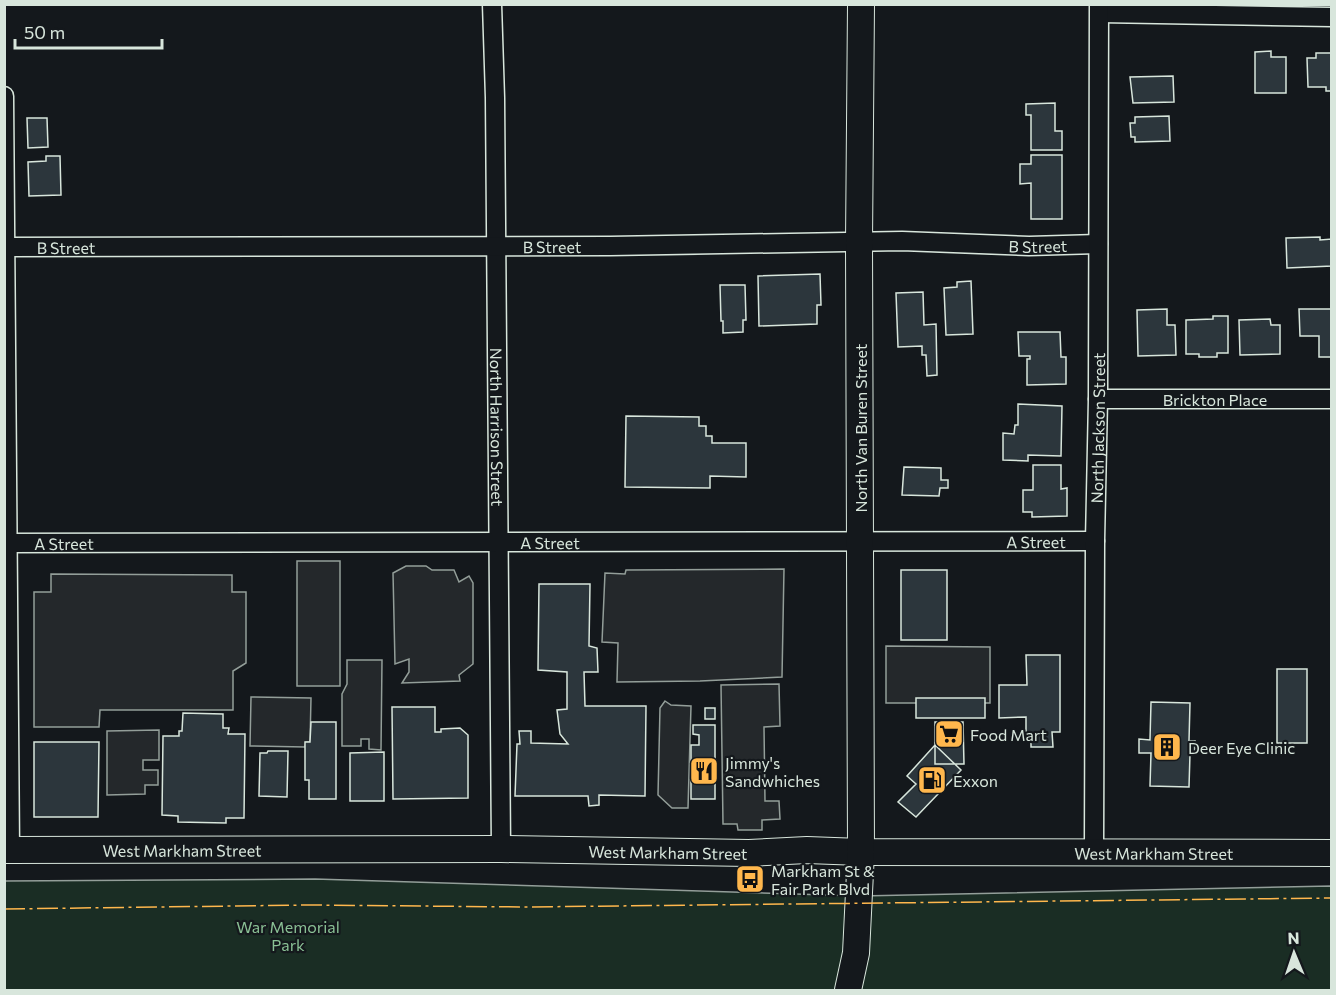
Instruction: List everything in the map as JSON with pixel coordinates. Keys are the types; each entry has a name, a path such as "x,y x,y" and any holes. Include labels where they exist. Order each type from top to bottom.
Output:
{"main road":[{"name":"North Van Buren Street","path":"848,990 856,953 861,852 859,243 861,4"},
{"name":"West Markham Street","path":"7,850 501,849 749,853 807,850 1332,853"}],"street":[{"name":"North Harrison Street","path":"492,4 495,99 501,849"},
{"path":"1099,9 1332,17"},
{"name":"North Jackson Street","path":"1095,851 1099,9"},
{"path":"4,96 7,850"},
{"name":"B Street","path":"5,248 496,246 902,241 1029,246 1098,244"},
{"name":"Brickton Place","path":"1098,399 1332,399"},
{"name":"A Street","path":"6,543 1095,541"}],"green space":[{"name":"War Memorial Park","path":"315,879 860,896 1331,886 1331,990 5,990 4,881"}],"shaded area":[{"path":"297,561 340,561 340,686 297,686"},
{"path":"406,566 426,566 432,570 454,570 459,582 469,576 473,583 473,664 459,675 460,681 402,683 409,672 409,659 395,664 393,573"},
{"path":"784,569 782,677 617,682 618,643 602,642 605,573 625,574 626,570"},
{"path":"51,574 232,575 232,592 246,592 246,663 233,671 233,710 100,710 99,727 34,727 34,592 51,592"},
{"path":"886,646 990,647 990,703 886,703"},
{"path":"347,660 382,660 381,750 369,749 369,739 361,739 361,746 342,746 342,694 347,684"},
{"path":"779,684 780,726 764,727 765,801 779,801 780,819 762,820 762,830 738,830 737,824 723,824 721,685"},
{"path":"251,697 311,698 310,742 306,742 305,747 250,746"},
{"path":"665,701 671,705 691,706 688,808 672,808 658,795 660,708"},
{"path":"159,730 159,760 143,760 143,770 158,770 158,785 145,785 145,794 107,795 107,731"}],"building":[{"path":"1271,51 1271,57 1286,57 1286,93 1255,93 1255,52"},
{"path":"1316,53 1331,53 1332,91 1326,91 1326,87 1308,87 1307,58 1316,58"},
{"path":"1173,76 1174,102 1133,103 1130,77"},
{"path":"1055,103 1055,131 1062,131 1062,150 1031,150 1031,115 1026,115 1026,104"},
{"path":"1169,116 1170,141 1135,142 1135,137 1131,137 1130,123 1135,123 1135,117"},
{"path":"27,118 47,118 48,147 28,148"},
{"path":"1031,155 1062,155 1062,219 1031,219 1031,183 1020,184 1020,164 1031,164"},
{"path":"46,156 60,156 61,195 29,196 28,162 46,161"},
{"path":"1320,237 1320,240 1332,239 1332,266 1287,268 1286,238"},
{"path":"820,274 821,305 817,305 817,324 759,326 758,276"},
{"path":"971,281 973,334 946,335 944,288 957,287 957,282"},
{"path":"720,285 745,285 746,320 743,320 743,332 723,333"},
{"path":"923,292 924,325 936,324 937,375 927,376 926,355 922,355 922,346 898,347 896,293"},
{"path":"1167,309 1167,325 1175,325 1176,355 1138,356 1137,310"},
{"path":"1299,309 1332,309 1332,357 1319,357 1319,336 1300,336"},
{"path":"1213,316 1228,316 1228,353 1217,353 1217,357 1186,354 1186,320 1213,319"},
{"path":"1270,319 1271,325 1280,325 1280,354 1240,355 1239,320"},
{"path":"1018,332 1060,332 1061,357 1066,357 1066,384 1027,385 1027,359 1030,359 1030,356 1019,356"},
{"path":"1018,404 1062,406 1061,456 1028,455 1028,461 1003,460 1003,433 1014,434 1015,425 1018,425"},
{"path":"626,416 699,417 699,426 706,426 706,436 712,436 712,443 746,443 746,477 710,476 710,488 625,487"},
{"path":"1033,465 1061,465 1061,489 1067,488 1067,516 1032,517 1032,512 1023,512 1023,490 1033,490"},
{"path":"904,467 941,468 941,480 948,480 948,488 940,488 939,496 902,495"},
{"path":"901,570 947,570 947,640 901,640"},
{"path":"539,584 590,584 589,646 597,648 598,672 584,672 585,706 646,706 645,796 599,795 599,805 589,806 588,796 515,796 519,731 531,731 531,743 568,744 560,734 557,710 567,709 567,672 538,670"},
{"path":"1026,655 1060,655 1060,732 1052,732 1053,747 1031,747 1031,735 1026,735 1026,717 999,718 999,685 1027,685"},
{"path":"1277,669 1307,669 1307,743 1277,743"},
{"path":"916,698 985,698 985,718 916,718"},
{"name":"Deer Eye Clinic","path":"1151,702 1190,703 1189,741 1195,741 1195,754 1190,754 1189,787 1150,786 1151,753 1139,753 1139,739 1150,740"},
{"path":"392,707 435,707 435,732 441,732 441,729 460,728 468,735 468,798 393,799"},
{"path":"705,708 715,708 715,719 705,719"},
{"path":"183,713 223,714 223,728 229,728 228,734 245,734 244,818 226,818 226,823 178,822 178,816 162,815 163,736 179,736 179,731 182,731"},
{"path":"311,722 336,722 336,799 309,799 309,780 305,780 305,742 310,742"},
{"name":"Food Mart","path":"935,722 963,722 964,764 935,764"},
{"path":"693,725 715,725 715,799 691,799 691,745 699,745 699,735 693,734"},
{"path":"34,742 99,742 98,817 34,817"},
{"name":"Exxon","path":"935,745 961,770 916,817 898,802 916,784 907,776"},
{"path":"288,751 287,797 259,796 260,753"},
{"path":"384,752 384,801 350,801 350,753"}],"power":[{"path":"4,909 309,905 525,907 1332,898"}],"place":[{"name":"Food Mart","path":"949,734"},
{"name":"Deer Eye Clinic","path":"1167,747"},
{"name":"Jimmy's Sandwhiches","path":"704,771"},
{"name":"Exxon","path":"932,780"},
{"name":"Markham St & Fair Park Blvd","path":"750,879"}]}
